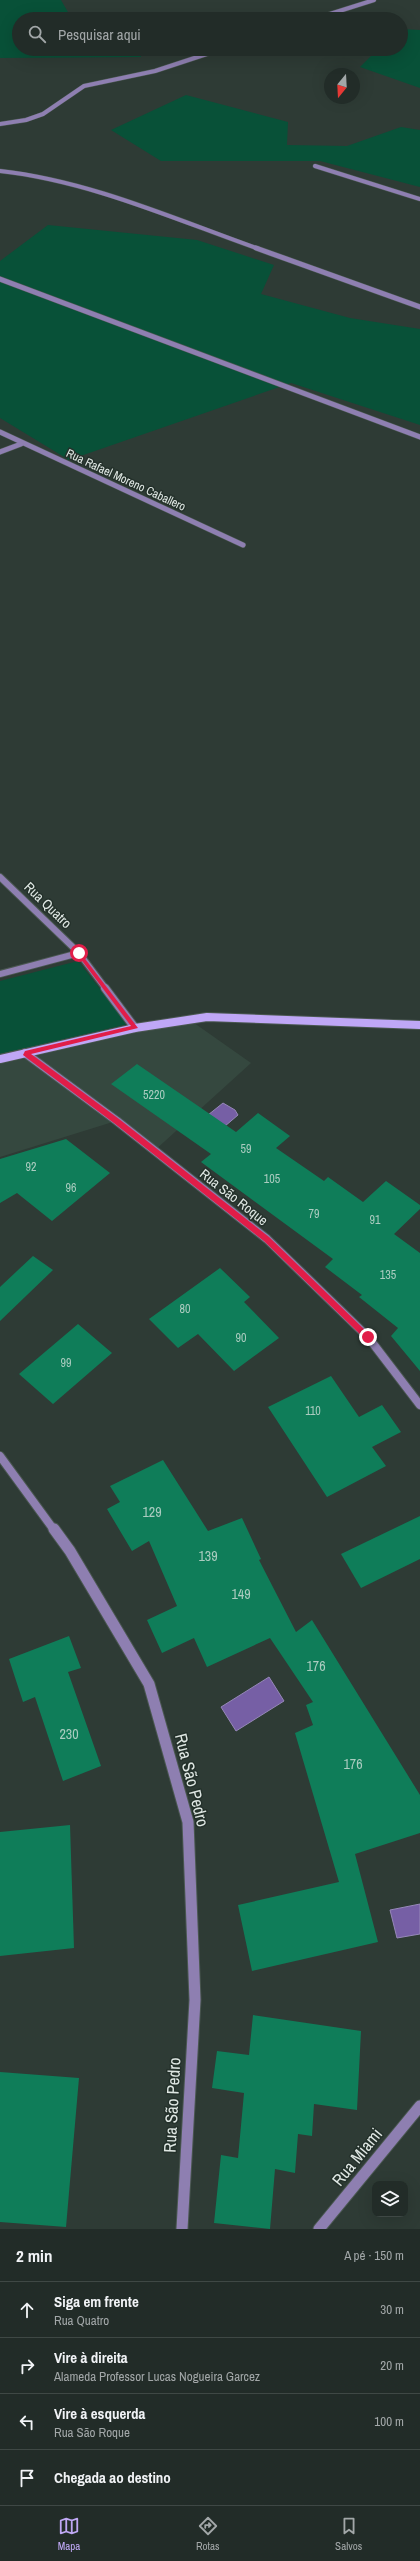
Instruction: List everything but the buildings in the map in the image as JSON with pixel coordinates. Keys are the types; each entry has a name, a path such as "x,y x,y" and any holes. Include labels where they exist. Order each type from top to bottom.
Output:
{"main road":[{"path":"0,1059 135,1028 207,1017 420,1025"}],"street":[{"path":"336,12 374,0"},
{"path":"0,124 26,120 43,114 84,86 155,71 201,56"},
{"path":"315,166 420,198"},
{"path":"0,171 37,175 81,186 420,307"},
{"path":"0,279 391,428 420,436"},
{"name":"Rua Rafael Moreno Caballero","path":"0,432 21,444 243,545"},
{"path":"0,452 21,444"},
{"name":"Rua Quatro","path":"0,877 79,953 135,1028"},
{"path":"0,974 79,953"},
{"name":"Rua São Roque","path":"25,1053 116,1121 267,1239 368,1337 420,1405"},
{"name":"Rua São Pedro","path":"0,1456 70,1551 149,1684 188,1822 195,2000 182,2229"},
{"name":"Rua Miami","path":"319,2229 420,2106"}],"shaded area":[{"path":"187,1018 251,1063 154,1151 116,1121 0,1157 0,1054 128,1024"},
{"path":"223,1103 235,1110 238,1115 211,1138 193,1127"},
{"path":"269,1677 284,1701 236,1731 221,1707"},
{"path":"420,1904 420,1934 397,1938 390,1910"}],"green space":[{"path":"0,0 61,0 68,12 12,12 12,56 141,57 0,58"},
{"path":"408,29 420,30 420,88 360,67 371,56 408,56"},
{"path":"186,95 288,122 287,145 347,146 401,127 420,130 420,187 320,161 161,161 111,130"},
{"path":"48,225 197,240 274,265 261,294 350,318 420,329 420,425 291,383 69,460 0,418 0,261"},
{"path":"78,961 128,1024 0,1054 0,981"}],"route":[{"path":"79,953 135,1028 25,1053 116,1121 267,1239 368,1337"}]}
